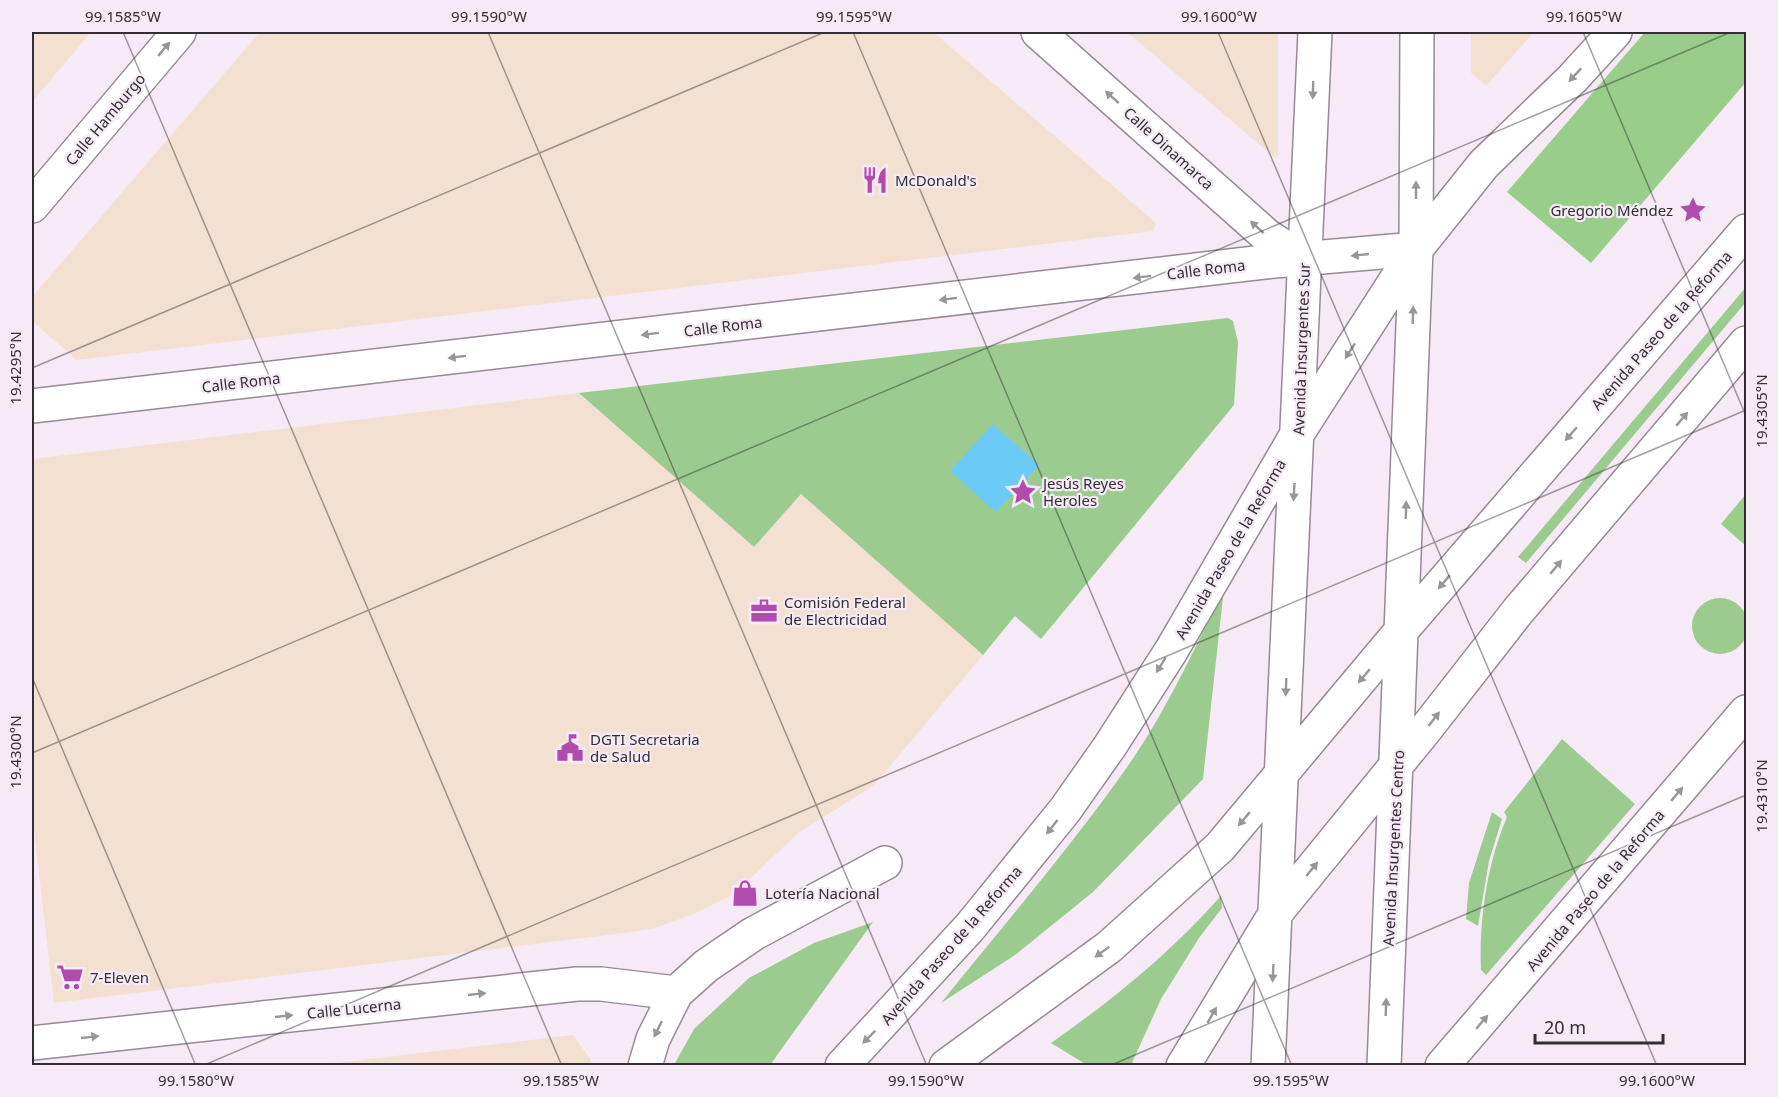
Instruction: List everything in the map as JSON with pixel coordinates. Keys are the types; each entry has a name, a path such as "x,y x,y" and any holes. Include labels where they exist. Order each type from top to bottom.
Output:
{"street":[{"name":"Calle Hamburgo","path":"32,206 179,32"},
{"name":"Calle Dinamarca","path":"1038,32 1267,236 1305,260"},
{"name":"Avenida Insurgentes Sur","path":"1281,774 1315,32"},
{"path":"1401,631 1416,249 1417,32"},
{"name":"Avenida Paseo de la Reforma","path":"842,1065 970,927 1065,810 1110,746 1171,651 1297,434 1416,249 1484,164 1573,78 1615,32"},
{"name":"Avenida Paseo de la Reforma","path":"946,1065 1109,947 1220,847 1401,631 1746,231"},
{"name":"Calle Roma","path":"32,406 1264,262 1416,249"},
{"path":"1183,1065 1275,914 1397,765 1518,611 1746,343"},
{"name":"Avenida Insurgentes Centro","path":"1384,1065 1401,631"},
{"name":"Avenida Paseo de la Reforma","path":"1442,1065 1746,712"},
{"path":"1268,1065 1281,774"},
{"path":"645,1065 653,1039 676,993 720,954 885,863"},
{"name":"Calle Lucerna","path":"32,1043 577,984 602,984 676,993"}],"shaded area":[{"path":"32,32 91,32 32,102"},
{"path":"260,32 933,32 1156,223 1153,231 77,360 32,321 32,297"},
{"path":"1127,32 1278,32 1278,155 1274,157"},
{"path":"1471,32 1534,32 1486,86 1471,73"},
{"path":"579,393 754,547 801,494 983,655 874,785 797,834 734,894 696,913 655,928 624,933 54,1003 32,813 32,459"},
{"path":"573,1035 591,1060 589,1065 318,1065"}],"green space":[{"path":"1645,32 1746,32 1746,82 1591,263 1507,192"},
{"path":"1746,287 1746,302 1526,563 1518,557"},
{"path":"1228,318 1233,321 1238,342 1234,405 1041,639 1015,616 983,655 801,494 754,547 579,393"},
{"path":"1746,494 1746,546 1721,524"},
{"path":"1224,588 1203,779 1093,892 1015,955 941,1003 1063,853 1132,760 1170,698"},
{"path":"1715,598 1725,598 1740,606 1746,615 1748,626 1746,637 1740,646 1725,654 1715,654 1704,649 1697,642 1692,631 1692,621 1697,610 1704,603"},
{"path":"1562,739 1635,804 1486,975 1481,970 1483,912 1489,873 1507,817 1504,812"},
{"path":"1492,812 1502,819 1489,861 1478,926 1466,919 1469,883"},
{"path":"1221,896 1222,908 1199,938 1161,999 1131,1065 1087,1065 1051,1043 1140,974 1182,937"},
{"path":"873,922 770,1065 674,1065 694,1029 749,978 814,943"}],"water":[{"path":"993,424 1039,465 996,512 950,471"}],"place":[{"name":"McDonald's","path":"875,180"},
{"name":"Gregorio Méndez","path":"1693,210"},
{"name":"Jesús Reyes Heroles","path":"1023,492"},
{"name":"Comisión Federal de Electricidad","path":"764,611"},
{"name":"DGTI Secretaria de Salud","path":"570,748"},
{"name":"Lotería Nacional","path":"745,893"},
{"name":"7-Eleven","path":"70,977"}]}
